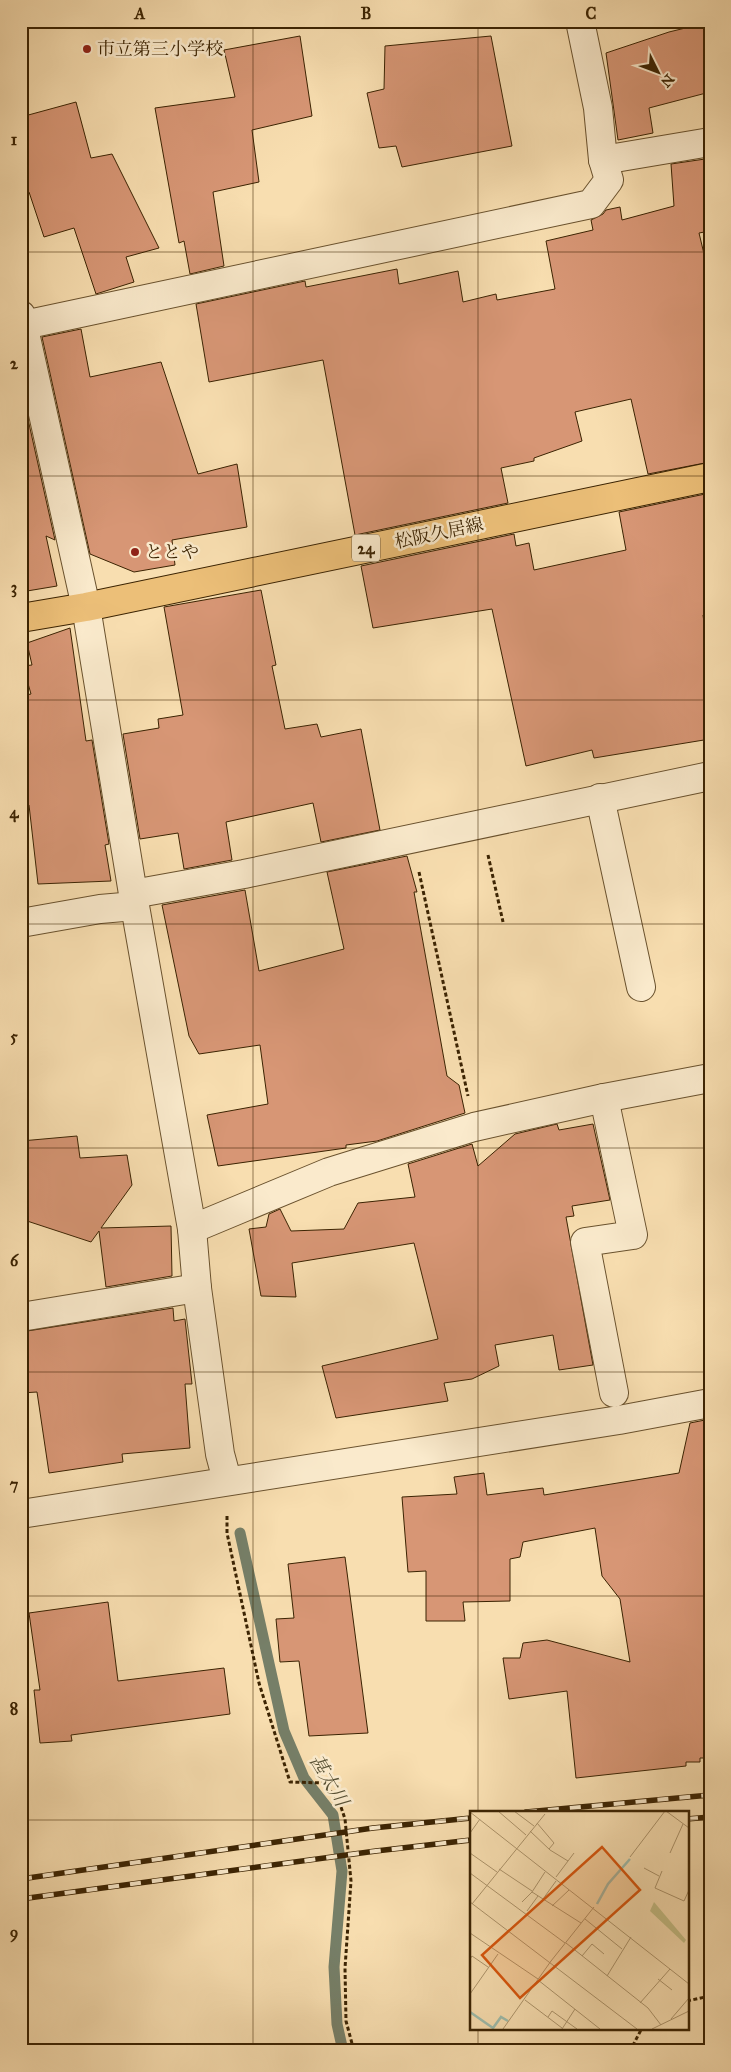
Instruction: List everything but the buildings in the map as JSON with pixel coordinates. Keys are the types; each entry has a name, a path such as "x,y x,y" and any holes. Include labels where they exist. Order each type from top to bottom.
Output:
{"main road":[{"name":"松阪久居線","path":"21,618 710,477"}],"street":[{"path":"227,1480 220,1454 197,1288 192,1229 134,900 86,606 22,319 591,204 609,180 604,160 598,108 580,21"},
{"path":"604,160 710,142"},
{"path":"21,923 100,908 244,874 412,840 481,823 710,776"},
{"path":"600,798 640,987"},
{"path":"192,1229 329,1172 474,1127 604,1098 710,1078"},
{"path":"604,1098 634,1235 586,1242 614,1393"},
{"path":"21,1317 197,1288"},
{"path":"21,1514 227,1480 619,1420 710,1403"}],"path":[{"path":"481,823 503,922"},
{"path":"412,840 474,1127"},
{"path":"227,1480 227,1533 259,1683 290,1782 324,1783 339,1801 345,1819 351,1881 345,1968 346,2021 354,2051"},
{"path":"688,2001 710,1996"},
{"path":"622,2051 631,2049 641,2030"}],"waterway":[{"name":"甚太川","path":"240,1533 284,1731 304,1778 333,1815 342,1871 334,1967 337,2024 343,2051"}],"railway":[{"path":"537,1811 710,1795"},
{"path":"688,1819 710,1817"},
{"path":"21,1879 373,1828 470,1818"},
{"path":"21,1899 470,1840"}],"place":[{"name":"市立第三小学校","path":"87,49"},
{"name":"ととや","path":"135,552"}]}
